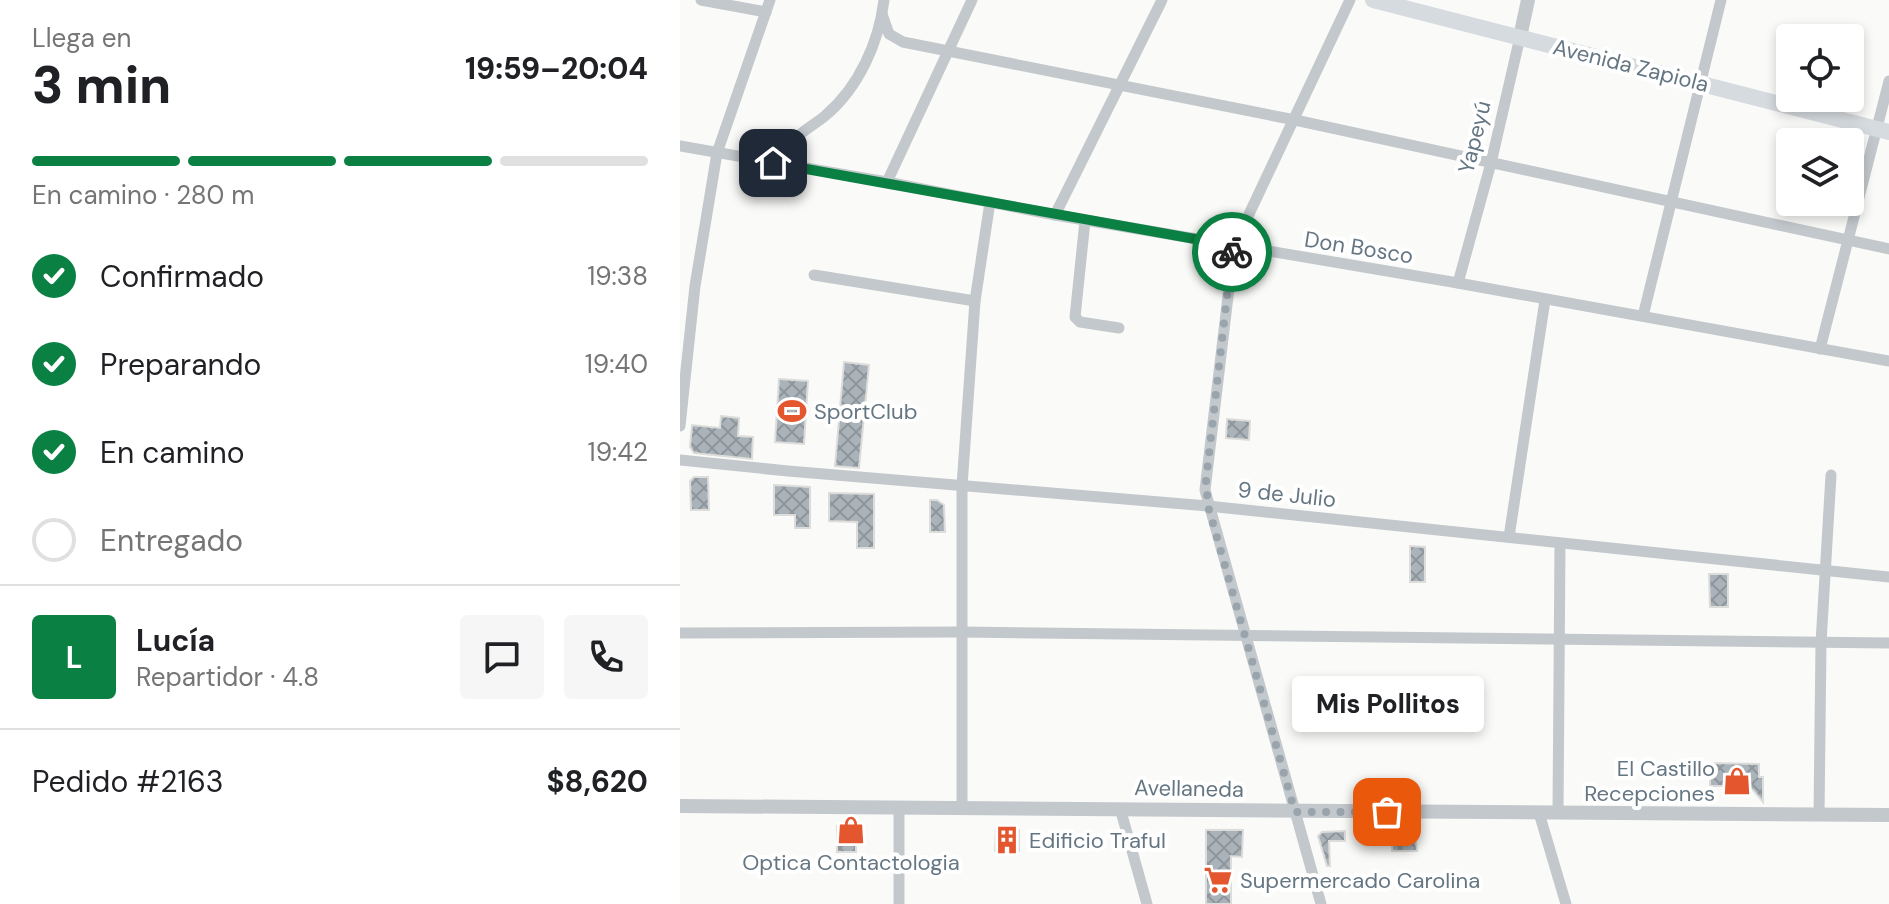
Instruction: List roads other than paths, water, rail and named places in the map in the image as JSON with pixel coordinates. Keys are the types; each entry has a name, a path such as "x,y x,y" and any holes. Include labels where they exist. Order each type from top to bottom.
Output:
{"main road":[{"name":"Avenida Zapiola","path":"1373,0 1883,131"}],"street":[{"path":"680,426 695,286 717,153 768,6 701,0"},
{"path":"756,160 794,141 847,96 869,53 884,0"},
{"path":"887,182 972,0"},
{"path":"1055,215 1162,0"},
{"path":"1321,904 1208,506 1206,481 1234,246 1350,0"},
{"name":"Yapeyú","path":"1458,283 1491,163 1528,0"},
{"path":"1643,316 1721,0"},
{"path":"882,14 885,28 896,39 1295,120 1889,249"},
{"path":"1820,349 1848,240 1883,131 1889,81"},
{"path":"790,166 787,152 794,141"},
{"name":"Don Bosco","path":"680,146 1085,221 1458,283 1889,361"},
{"path":"962,808 962,486 975,301 990,202"},
{"path":"1085,221 1075,317 1080,322 1119,328"},
{"path":"814,275 975,301"},
{"path":"680,285 695,286"},
{"path":"1509,537 1545,300"},
{"name":"9 de Julio","path":"680,460 1208,506 1889,577"},
{"path":"1819,815 1821,643 1831,475"},
{"path":"1558,813 1560,544"},
{"path":"680,633 962,632 1889,643"},
{"name":"Avellaneda","path":"680,806 1889,815"},
{"path":"899,808 899,904"},
{"path":"1120,808 1147,904"},
{"path":"1539,813 1566,904"}],"place":[{"name":"SportClub","path":"792,411"},
{"name":"El Castillo Recepciones","path":"1737,781"},
{"name":"Mis Pollitos","path":"1387,812"},
{"name":"Optica Contactologia","path":"851,830"},
{"name":"Edificio Traful","path":"1007,840"},
{"name":"Supermercado Carolina","path":"1218,880"}]}
